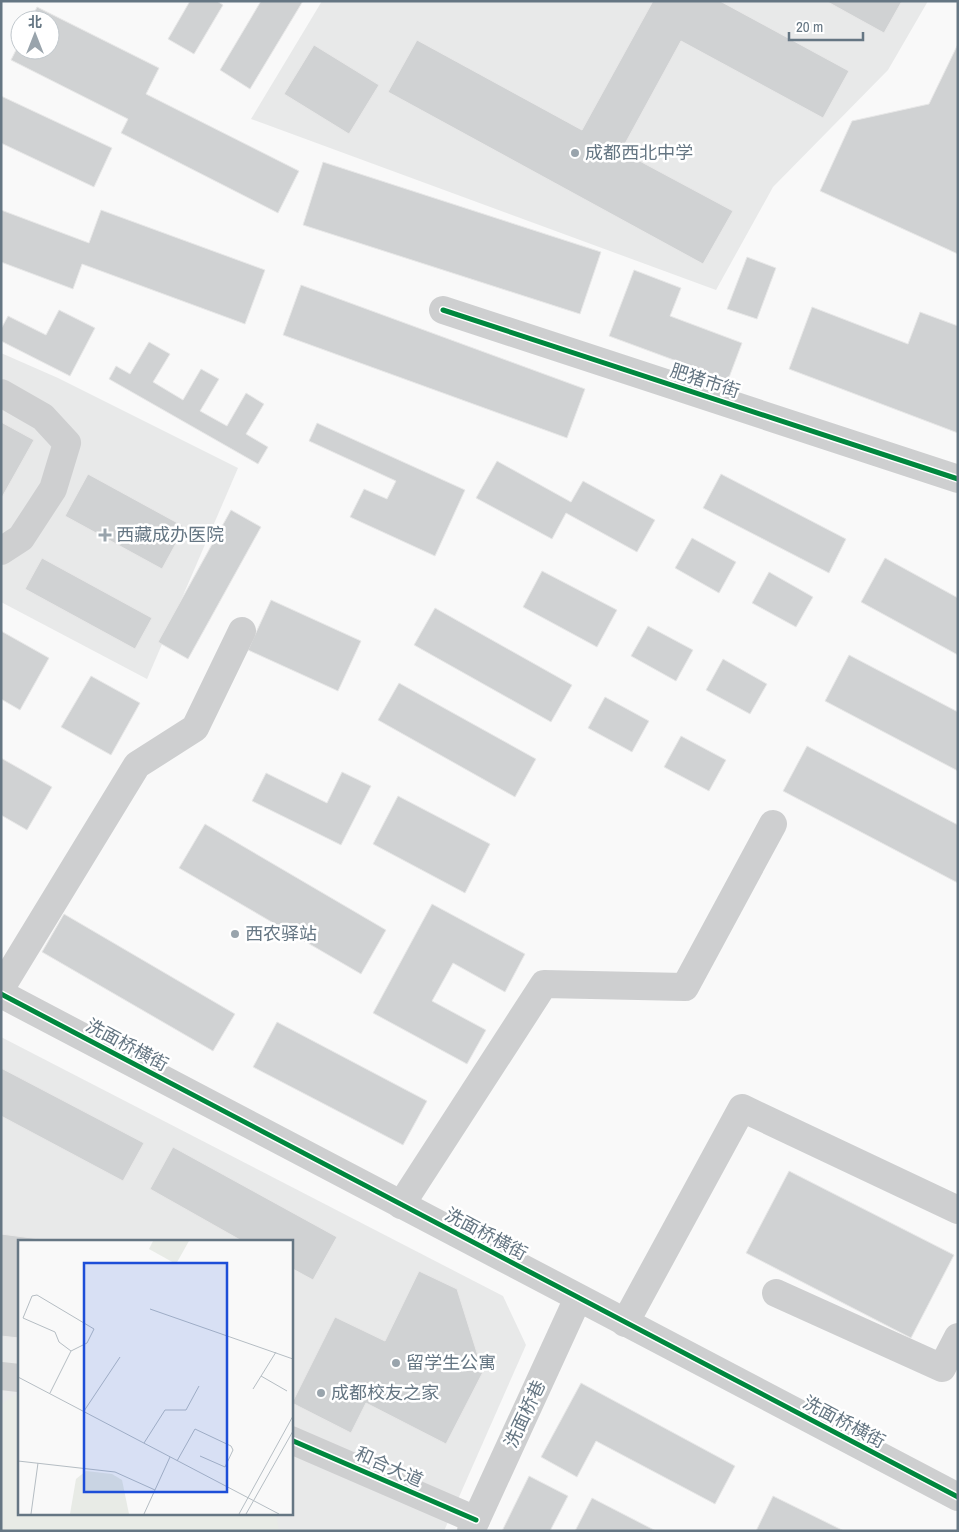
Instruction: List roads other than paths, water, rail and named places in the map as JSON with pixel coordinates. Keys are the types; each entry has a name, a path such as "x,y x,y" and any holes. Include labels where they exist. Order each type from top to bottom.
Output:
{"street":[{"name":"肥猪市街","path":"443,310 958,479"},
{"path":"1,393 43,417 67,443 53,489 21,538 1,550"},
{"path":"1,988 137,765 196,728 242,631"},
{"path":"401,1205 544,984 685,987 773,824"},
{"name":"洗面桥横街","path":"1,994 958,1497"},
{"path":"625,1323 742,1108 958,1210"},
{"path":"776,1294 942,1368 958,1337"},
{"name":"洗面桥巷","path":"474,1525 578,1298"},
{"path":"1,1376 18,1378"},
{"name":"和合大道","path":"292,1440 474,1525"}],"place":[{"name":"成都西北中学","path":"575,153"},
{"name":"西藏成办医院","path":"105,535"},
{"name":"西农驿站","path":"235,934"},
{"name":"留学生公寓","path":"396,1363"},
{"name":"成都校友之家","path":"321,1393"}]}
